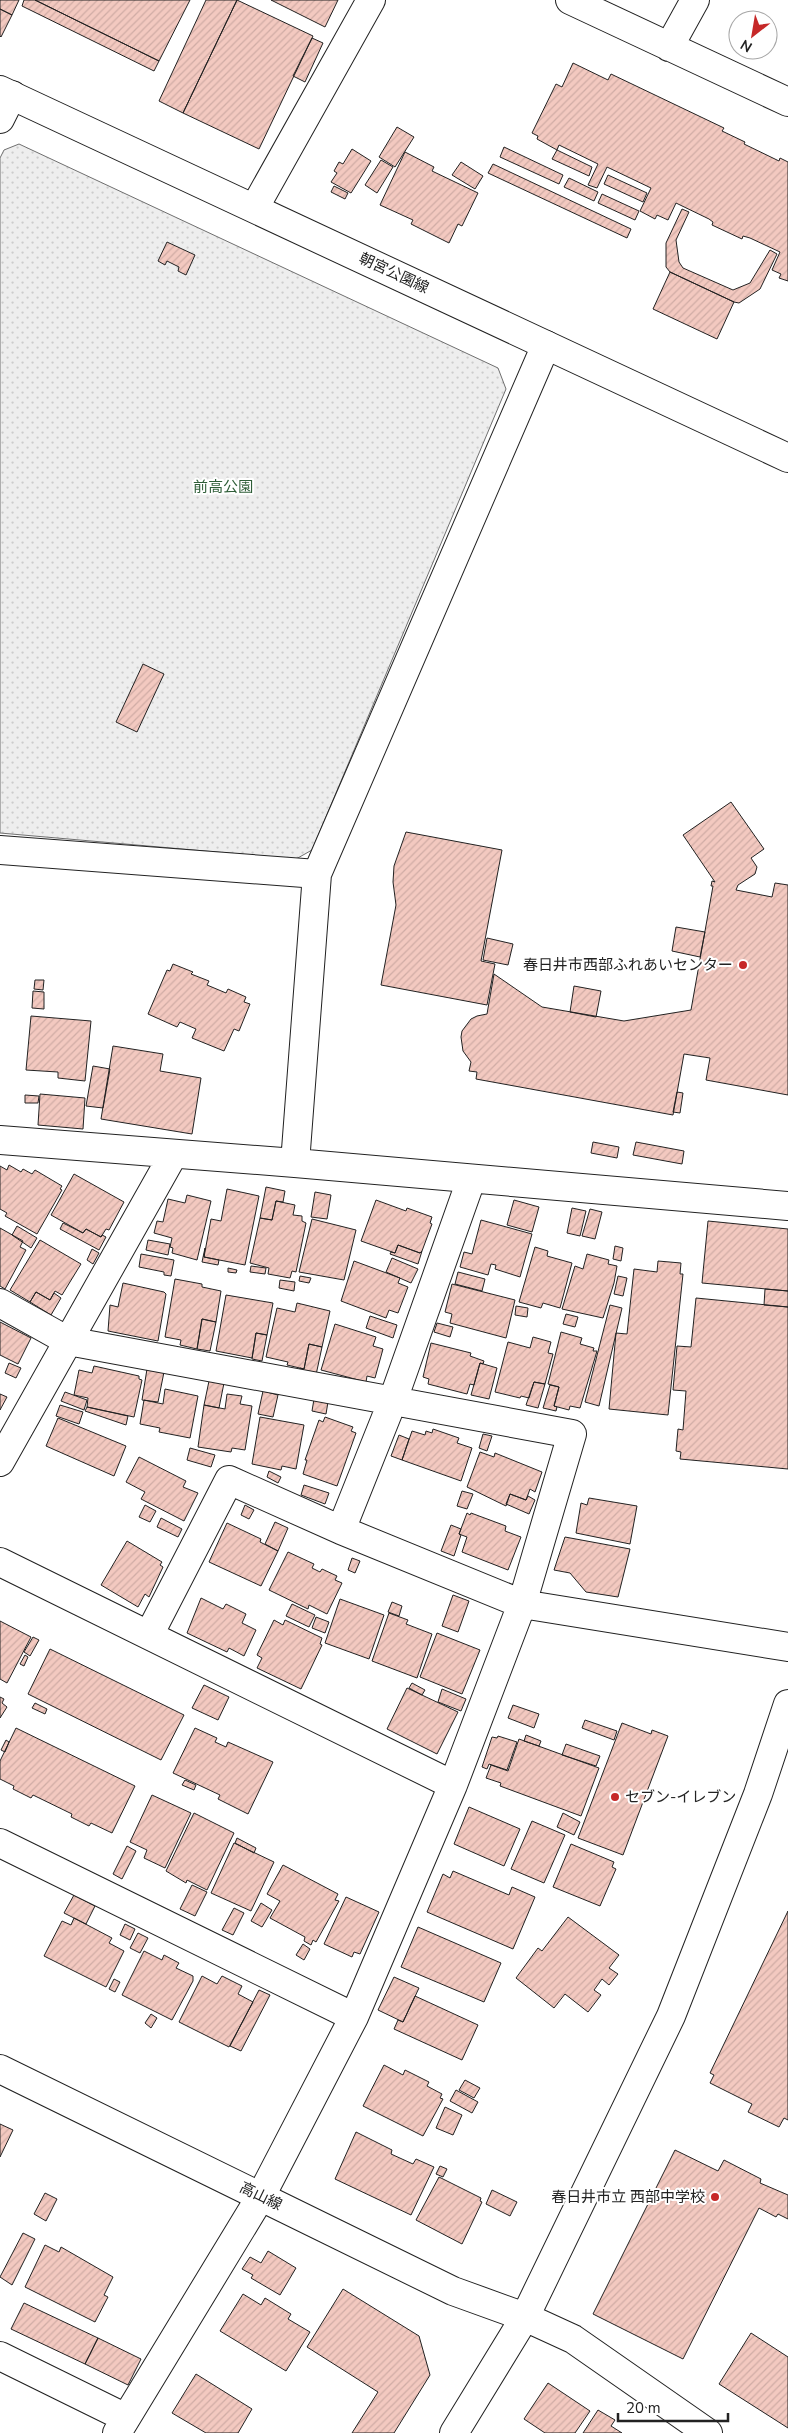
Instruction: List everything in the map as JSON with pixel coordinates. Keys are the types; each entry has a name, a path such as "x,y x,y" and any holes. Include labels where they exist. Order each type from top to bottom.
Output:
{"street":[{"path":"255,207 370,0"},
{"path":"570,0 788,102"},
{"path":"670,47 695,0"},
{"name":"朝宮公園線","path":"4,102 255,207 788,458"},
{"path":"295,1163 317,874 546,345"},
{"path":"0,850 317,874"},
{"path":"0,1140 173,1155 295,1163 470,1180 788,1206"},
{"path":"0,1462 173,1155"},
{"path":"341,1530 393,1400 470,1180"},
{"path":"0,1304 68,1341 572,1434 522,1604 453,1785 354,2017 261,2196 122,2425 0,2356"},
{"path":"149,1635 229,1480 341,1530 522,1604 788,1647"},
{"path":"0,1562 453,1785"},
{"path":"454,2433 525,2317 671,2016 758,1794 788,1704"},
{"path":"0,1843 354,2017"},
{"name":"高山線","path":"0,2069 453,2291 525,2317 573,2339 708,2433"}],"green space":[{"name":"前高公園","path":"19,144 498,368 506,389 312,850 296,859 0,833 0,158 4,150"}],"building":[{"path":"0,0 19,0 12,15 0,9"},
{"path":"24,0 35,0 159,61 154,71 22,6"},
{"path":"35,0 190,0 159,61"},
{"path":"206,0 237,0 183,113 159,101"},
{"path":"237,0 313,36 259,149 183,113"},
{"path":"271,0 338,0 325,27"},
{"path":"0,9 12,15 1,37 0,36"},
{"path":"312,38 323,43 305,82 293,76"},
{"path":"573,63 608,80 611,74 724,128 722,131 745,142 744,144 779,161 780,158 788,162 788,281 779,278 781,274 772,270 780,252 750,238 743,236 742,239 712,225 713,222 709,219 676,203 668,220 657,215 655,219 640,211 651,188 607,167 597,188 588,185 598,164 559,145 557,150 537,139 538,136 532,133 556,84 562,87"},
{"path":"397,127 414,137 395,167 379,157"},
{"path":"504,147 563,175 559,184 500,157"},
{"path":"352,149 371,161 351,193 331,182 337,173 334,171 339,162 343,164"},
{"path":"557,150 592,167 589,176 552,159"},
{"path":"405,152 434,167 432,171 478,193 462,226 458,224 449,243 411,224 413,220 380,205"},
{"path":"381,160 393,167 377,193 365,185"},
{"path":"461,162 483,176 475,189 452,175"},
{"path":"493,164 631,229 627,238 488,173"},
{"path":"608,175 647,193 643,202 604,184"},
{"path":"569,178 598,192 594,201 564,187"},
{"path":"334,186 348,193 345,199 331,192"},
{"path":"602,194 639,211 635,220 598,203"},
{"path":"682,209 689,212 676,240 679,262 683,268 733,290 750,283 770,250 777,254 760,289 739,303 670,272 666,267 666,243"},
{"path":"167,242 195,255 186,275 178,271 179,267 167,261 165,265 158,261"},
{"path":"670,272 734,302 717,339 653,309"},
{"path":"143,664 164,674 137,732 116,722"},
{"name":"春日井市西部ふれあいセンター","path":"731,802 764,849 751,858 757,867 755,874 738,885 736,890 772,897 775,883 788,885 788,1095 706,1080 710,1058 684,1054 673,1115 476,1079 477,1072 469,1071 471,1062 463,1051 462,1031 471,1019 487,1014 494,974 542,1007 624,1021 691,1010 713,886 711,886 712,881 715,882 683,835"},
{"path":"406,832 502,850 481,961 495,964 487,1005 381,985 396,905 393,882 394,866"},
{"path":"676,927 705,932 700,957 672,951"},
{"path":"487,938 513,944 508,965 483,960"},
{"path":"173,964 209,981 207,985 226,993 228,989 246,997 244,1002 250,1004 239,1031 234,1029 224,1051 192,1038 196,1029 180,1022 177,1027 148,1014 167,970 170,971"},
{"path":"35,980 44,980 43,990 34,989"},
{"path":"574,986 601,991 596,1017 570,1012"},
{"path":"33,991 44,992 44,1009 32,1008"},
{"path":"31,1016 91,1021 85,1081 58,1078 58,1072 26,1070"},
{"path":"113,1046 163,1054 160,1071 201,1078 192,1134 101,1119"},
{"path":"93,1066 110,1069 103,1108 86,1106"},
{"path":"677,1092 683,1093 680,1113 673,1112"},
{"path":"40,1094 85,1098 83,1129 38,1125"},
{"path":"25,1095 39,1096 38,1103 25,1103"},
{"path":"593,1142 619,1147 617,1158 591,1153"},
{"path":"636,1142 684,1151 682,1164 633,1155"},
{"path":"9,1165 21,1172 23,1169 32,1174 35,1170 62,1186 60,1189 62,1190 37,1234 5,1216 7,1213 0,1209 0,1166 7,1170"},
{"path":"74,1174 124,1202 109,1230 106,1229 101,1237 86,1229 83,1233 51,1215"},
{"path":"266,1187 285,1191 283,1202 276,1201 272,1220 260,1218"},
{"path":"227,1189 259,1196 245,1265 204,1257 211,1219 221,1221"},
{"path":"315,1192 331,1195 327,1219 311,1217"},
{"path":"187,1195 211,1201 197,1260 172,1253 173,1248 170,1247 172,1238 154,1233 157,1221 163,1222 168,1199 185,1203"},
{"path":"376,1200 406,1211 407,1208 432,1217 430,1223 432,1224 420,1253 398,1245 395,1253 361,1241"},
{"path":"514,1200 539,1207 532,1232 507,1225"},
{"path":"276,1201 295,1205 293,1215 302,1216 302,1221 306,1223 296,1272 292,1271 290,1278 268,1274 269,1268 250,1263 260,1218 272,1220"},
{"path":"572,1208 586,1211 580,1236 567,1233"},
{"path":"590,1209 602,1212 595,1239 582,1236"},
{"path":"312,1219 356,1230 344,1280 299,1272"},
{"path":"481,1220 532,1234 520,1277 495,1269 496,1265 491,1264 488,1275 460,1267 464,1252 472,1254"},
{"path":"708,1221 788,1229 788,1291 702,1283"},
{"path":"63,1223 83,1233 86,1229 101,1237 102,1235 106,1237 99,1250 60,1229"},
{"path":"17,1226 37,1238 31,1248 12,1235"},
{"path":"0,1228 23,1241 20,1247 26,1250 5,1289 0,1286"},
{"path":"40,1240 81,1264 62,1295 55,1291 50,1300 36,1292 30,1302 10,1290"},
{"path":"148,1240 170,1244 168,1255 146,1250"},
{"path":"398,1245 420,1253 422,1251 418,1264 390,1254 391,1252 395,1253"},
{"path":"615,1246 623,1248 621,1261 613,1259"},
{"path":"535,1247 548,1251 547,1256 572,1263 560,1308 543,1303 541,1308 519,1302"},
{"path":"205,1248 204,1257 219,1260 218,1265 202,1262"},
{"path":"92,1249 99,1253 93,1264 87,1260"},
{"path":"141,1254 174,1260 171,1276 164,1275 164,1272 139,1267"},
{"path":"587,1254 609,1260 608,1264 617,1266 614,1283 603,1318 562,1309 575,1266 583,1269"},
{"path":"392,1258 418,1269 411,1283 386,1272"},
{"path":"354,1261 400,1278 398,1283 408,1287 398,1313 389,1310 386,1318 341,1301"},
{"path":"658,1261 681,1263 680,1274 683,1274 668,1415 609,1409 616,1333 627,1334 634,1269 657,1272"},
{"path":"251,1266 266,1268 265,1274 250,1272"},
{"path":"228,1268 237,1270 236,1273 228,1272"},
{"path":"458,1272 485,1279 482,1291 455,1284"},
{"path":"300,1276 311,1278 309,1283 299,1281"},
{"path":"618,1276 627,1278 623,1296 614,1294"},
{"path":"175,1279 202,1284 202,1287 221,1291 216,1322 202,1319 197,1349 180,1345 181,1340 165,1337"},
{"path":"280,1280 295,1282 294,1291 279,1288"},
{"path":"123,1283 166,1294 158,1341 108,1331 110,1305 118,1307"},
{"path":"452,1284 515,1300 506,1338 450,1323 452,1314 445,1312"},
{"path":"765,1289 788,1291 788,1307 764,1305"},
{"path":"36,1292 50,1300 54,1293 61,1298 51,1315 30,1302"},
{"path":"226,1295 273,1303 267,1335 256,1333 252,1358 216,1351"},
{"path":"696,1298 788,1307 788,1469 680,1459 681,1452 676,1451 678,1429 683,1430 686,1391 673,1390 677,1346 691,1347"},
{"path":"297,1303 330,1311 322,1347 309,1344 304,1369 287,1365 288,1362 266,1357 277,1308 295,1312"},
{"path":"610,1305 622,1308 599,1406 585,1402"},
{"path":"516,1306 528,1308 527,1317 515,1315"},
{"path":"566,1314 578,1317 575,1327 563,1324"},
{"path":"370,1316 397,1325 393,1338 366,1328"},
{"path":"202,1319 216,1322 210,1351 197,1349"},
{"path":"0,1322 31,1338 18,1364 0,1355"},
{"path":"437,1323 453,1327 450,1337 434,1332"},
{"path":"335,1324 376,1337 373,1346 383,1349 375,1378 367,1376 366,1382 321,1370"},
{"path":"561,1332 582,1338 580,1344 594,1348 593,1351 597,1351 580,1408 570,1406 569,1410 554,1406 559,1387 548,1384"},
{"path":"256,1333 267,1335 262,1361 252,1359"},
{"path":"533,1337 551,1342 548,1353 553,1354 545,1384 534,1382 529,1398 521,1396 520,1398 495,1392 508,1342 530,1348"},
{"path":"431,1343 471,1353 470,1356 484,1361 483,1364 480,1363 474,1385 470,1384 467,1394 428,1384 429,1379 423,1377"},
{"path":"309,1344 322,1347 316,1375 299,1371 300,1368 304,1369"},
{"path":"9,1363 21,1368 16,1378 5,1373"},
{"path":"480,1363 497,1368 489,1399 471,1395"},
{"path":"94,1366 139,1376 139,1379 142,1380 134,1417 87,1407 88,1398 74,1395 79,1370 92,1373"},
{"path":"147,1369 164,1372 158,1402 142,1400"},
{"path":"209,1381 224,1383 219,1408 204,1405"},
{"path":"534,1382 545,1384 538,1408 526,1405"},
{"path":"550,1385 559,1387 554,1406 557,1407 556,1411 543,1408"},
{"path":"165,1389 198,1396 190,1438 159,1432 160,1428 140,1424 144,1400 163,1404"},
{"path":"263,1391 278,1395 273,1417 258,1414"},
{"path":"65,1392 87,1400 84,1410 61,1401"},
{"path":"0,1394 7,1397 0,1410"},
{"path":"227,1394 242,1396 240,1404 252,1406 245,1450 232,1448 231,1452 198,1447 204,1405 225,1409"},
{"path":"314,1399 328,1402 326,1414 312,1411"},
{"path":"60,1405 83,1412 79,1424 56,1416"},
{"path":"87,1407 128,1416 126,1425 85,1411"},
{"path":"260,1417 304,1425 296,1469 282,1466 281,1470 252,1464"},
{"path":"325,1417 353,1427 351,1431 356,1433 337,1486 303,1474 307,1460 305,1460 319,1420 323,1422"},
{"path":"58,1418 126,1446 114,1476 46,1446"},
{"path":"433,1429 459,1438 457,1443 472,1448 461,1481 402,1460 412,1431 425,1435 426,1431 432,1433"},
{"path":"483,1434 492,1436 487,1451 479,1448"},
{"path":"399,1435 409,1439 402,1460 391,1456"},
{"path":"190,1448 215,1455 211,1467 187,1460"},
{"path":"480,1452 494,1457 495,1453 542,1472 535,1492 530,1489 526,1500 510,1494 506,1506 467,1487"},
{"path":"139,1457 186,1481 183,1487 198,1493 184,1521 141,1499 145,1492 126,1482"},
{"path":"269,1471 281,1477 278,1483 267,1477"},
{"path":"304,1485 329,1493 325,1504 301,1495"},
{"path":"462,1491 473,1494 467,1509 457,1506"},
{"path":"510,1494 526,1500 528,1496 535,1500 529,1514 506,1504"},
{"path":"589,1498 637,1506 630,1544 576,1533 581,1503 587,1505"},
{"path":"145,1505 156,1511 150,1522 139,1517"},
{"path":"245,1505 254,1510 249,1519 241,1515"},
{"path":"467,1513 506,1526 505,1531 521,1537 508,1570 462,1552 467,1537 459,1534"},
{"path":"161,1518 182,1529 178,1537 157,1527"},
{"path":"275,1522 288,1528 278,1551 265,1544"},
{"path":"227,1523 261,1539 260,1542 278,1551 261,1586 209,1562"},
{"path":"451,1525 461,1529 459,1534 461,1535 454,1556 441,1551"},
{"path":"565,1537 630,1549 618,1597 586,1592 570,1573 554,1570"},
{"path":"127,1541 162,1562 160,1565 163,1567 149,1597 145,1594 138,1607 101,1585"},
{"path":"288,1552 314,1564 312,1568 320,1572 322,1569 337,1576 335,1580 342,1583 327,1614 309,1605 308,1609 269,1590"},
{"path":"352,1558 360,1561 355,1573 348,1570"},
{"path":"453,1595 469,1601 458,1632 442,1626"},
{"path":"201,1598 223,1609 226,1604 246,1614 242,1623 256,1630 244,1656 229,1648 227,1652 187,1633"},
{"path":"340,1599 384,1615 369,1659 325,1643"},
{"path":"392,1602 402,1606 399,1616 388,1612"},
{"path":"292,1604 315,1615 309,1627 286,1616"},
{"path":"389,1613 408,1620 406,1624 432,1634 417,1678 372,1661"},
{"path":"316,1617 329,1622 325,1633 312,1628"},
{"path":"274,1620 283,1625 285,1620 322,1638 320,1644 322,1645 301,1689 257,1668 262,1658 257,1655"},
{"path":"0,1621 31,1637 7,1683 0,1679"},
{"path":"437,1633 480,1650 462,1694 420,1677"},
{"path":"33,1637 39,1640 30,1656 24,1652"},
{"path":"50,1649 184,1715 161,1760 28,1694"},
{"path":"25,1655 28,1657 24,1666 20,1664"},
{"path":"412,1683 425,1690 422,1695 409,1688"},
{"path":"204,1685 229,1697 218,1720 192,1708"},
{"path":"407,1688 458,1712 437,1754 387,1729"},
{"path":"442,1689 466,1699 461,1711 438,1702"},
{"path":"0,1697 4,1699 2,1703 7,1707 0,1718"},
{"path":"35,1703 47,1709 45,1714 32,1708"},
{"path":"513,1705 539,1714 534,1728 508,1718"},
{"path":"585,1720 617,1731 614,1740 582,1728"},
{"path":"622,1723 651,1734 652,1730 668,1736 623,1855 578,1838"},
{"path":"16,1728 135,1786 112,1833 91,1823 89,1826 71,1817 72,1814 33,1795 31,1798 13,1789 14,1786 0,1779 0,1761"},
{"path":"195,1728 217,1738 215,1742 226,1747 228,1742 273,1762 248,1814 218,1799 220,1795 173,1773"},
{"path":"526,1735 541,1741 539,1746 524,1741"},
{"path":"498,1736 517,1742 507,1770 489,1764 487,1769 482,1767 492,1737 497,1738"},
{"path":"519,1739 599,1768 581,1816 500,1786 501,1783 486,1778 491,1765 508,1771"},
{"path":"6,1740 9,1742 5,1752 1,1750"},
{"path":"566,1744 600,1756 596,1766 562,1755"},
{"path":"185,1780 196,1785 194,1790 182,1785"},
{"path":"152,1795 191,1813 165,1868 144,1858 147,1850 130,1842"},
{"path":"469,1807 520,1829 504,1866 454,1844"},
{"path":"194,1813 234,1833 207,1890 187,1880 186,1883 166,1871"},
{"path":"563,1813 580,1822 574,1835 557,1827"},
{"path":"532,1821 565,1835 544,1883 511,1869"},
{"path":"237,1838 256,1848 254,1853 235,1843"},
{"path":"234,1843 274,1862 251,1911 211,1893"},
{"path":"571,1844 614,1862 612,1867 616,1869 600,1906 553,1887"},
{"path":"127,1846 136,1851 122,1879 113,1874"},
{"path":"283,1865 338,1894 335,1900 339,1901 316,1942 313,1940 311,1945 304,1941 305,1937 270,1918 280,1901 267,1894"},
{"path":"453,1871 509,1895 512,1887 535,1897 513,1949 427,1912 443,1874 450,1878"},
{"path":"192,1885 207,1892 195,1916 180,1909"},
{"path":"74,1895 95,1906 86,1924 64,1913"},
{"path":"346,1897 379,1912 360,1954 354,1952 352,1957 324,1944"},
{"path":"261,1903 272,1910 262,1927 251,1921"},
{"path":"234,1908 244,1913 233,1935 222,1930"},
{"path":"788,1911 788,2120 784,2118 779,2127 748,2112 752,2104 710,2083 714,2075 710,2073"},
{"path":"568,1917 619,1955 609,1968 618,1974 609,1985 602,1979 594,1990 601,1995 588,2012 565,1994 554,2008 516,1978 538,1948 542,1951"},
{"path":"74,1918 112,1938 109,1943 124,1951 106,1987 44,1956 62,1921 71,1925"},
{"path":"125,1924 135,1929 130,1940 120,1935"},
{"path":"418,1927 501,1963 484,2002 401,1967"},
{"path":"138,1933 148,1938 140,1953 130,1948"},
{"path":"303,1944 310,1949 304,1960 296,1955"},
{"path":"144,1951 162,1960 164,1955 179,1963 176,1968 193,1976 193,1981 172,2020 122,1995"},
{"path":"202,1976 217,1984 222,1976 242,1986 238,1994 253,2002 229,2047 179,2022"},
{"path":"394,1977 419,1988 403,2022 378,2010"},
{"path":"114,1979 120,1982 115,1992 109,1989"},
{"path":"259,1990 270,1995 241,2051 230,2046"},
{"path":"415,1996 478,2025 462,2060 394,2029 398,2020 403,2022"},
{"path":"151,2014 157,2018 151,2028 145,2023"},
{"path":"384,2065 403,2075 405,2070 429,2082 427,2086 442,2094 440,2098 443,2099 423,2136 363,2106"},
{"path":"465,2080 480,2088 474,2098 459,2090"},
{"path":"456,2090 478,2102 472,2113 450,2101"},
{"path":"445,2107 462,2115 453,2135 436,2128"},
{"path":"0,2124 13,2130 0,2157"},
{"path":"356,2132 392,2150 391,2154 413,2164 416,2159 434,2167 411,2215 335,2179"},
{"path":"675,2150 718,2171 724,2160 761,2179 760,2183 788,2195 788,2219 778,2214 776,2217 759,2208 683,2359 593,2314"},
{"path":"440,2166 447,2169 443,2177 436,2174"},
{"path":"439,2177 481,2198 480,2201 482,2202 462,2244 416,2220"},
{"path":"492,2190 517,2202 510,2216 486,2204"},
{"path":"45,2193 57,2199 46,2221 34,2214"},
{"path":"23,2233 35,2239 12,2285 0,2277"},
{"path":"45,2245 59,2252 61,2247 113,2277 104,2295 108,2297 95,2322 25,2287"},
{"path":"268,2251 296,2268 280,2295 251,2278 253,2275 242,2269 250,2257 261,2263"},
{"path":"343,2289 419,2336 430,2375 394,2433 352,2433 378,2392 307,2347"},
{"path":"243,2294 261,2305 265,2298 291,2314 288,2319 310,2332 286,2371 220,2331"},
{"path":"24,2303 98,2338 85,2364 11,2329"},
{"path":"751,2333 788,2357 788,2428 719,2384"},
{"path":"98,2338 141,2359 128,2385 85,2364"},
{"path":"196,2374 252,2409 238,2433 206,2433 172,2413"},
{"path":"548,2383 590,2411 575,2433 545,2433 524,2419"},
{"path":"598,2410 615,2420 611,2426 622,2433 583,2433"}],"place":[{"name":"春日井市西部ふれあいセンター","path":"743,965"},
{"name":"セブン-イレブン","path":"615,1797"},
{"name":"春日井市立 西部中学校","path":"715,2197"}]}
